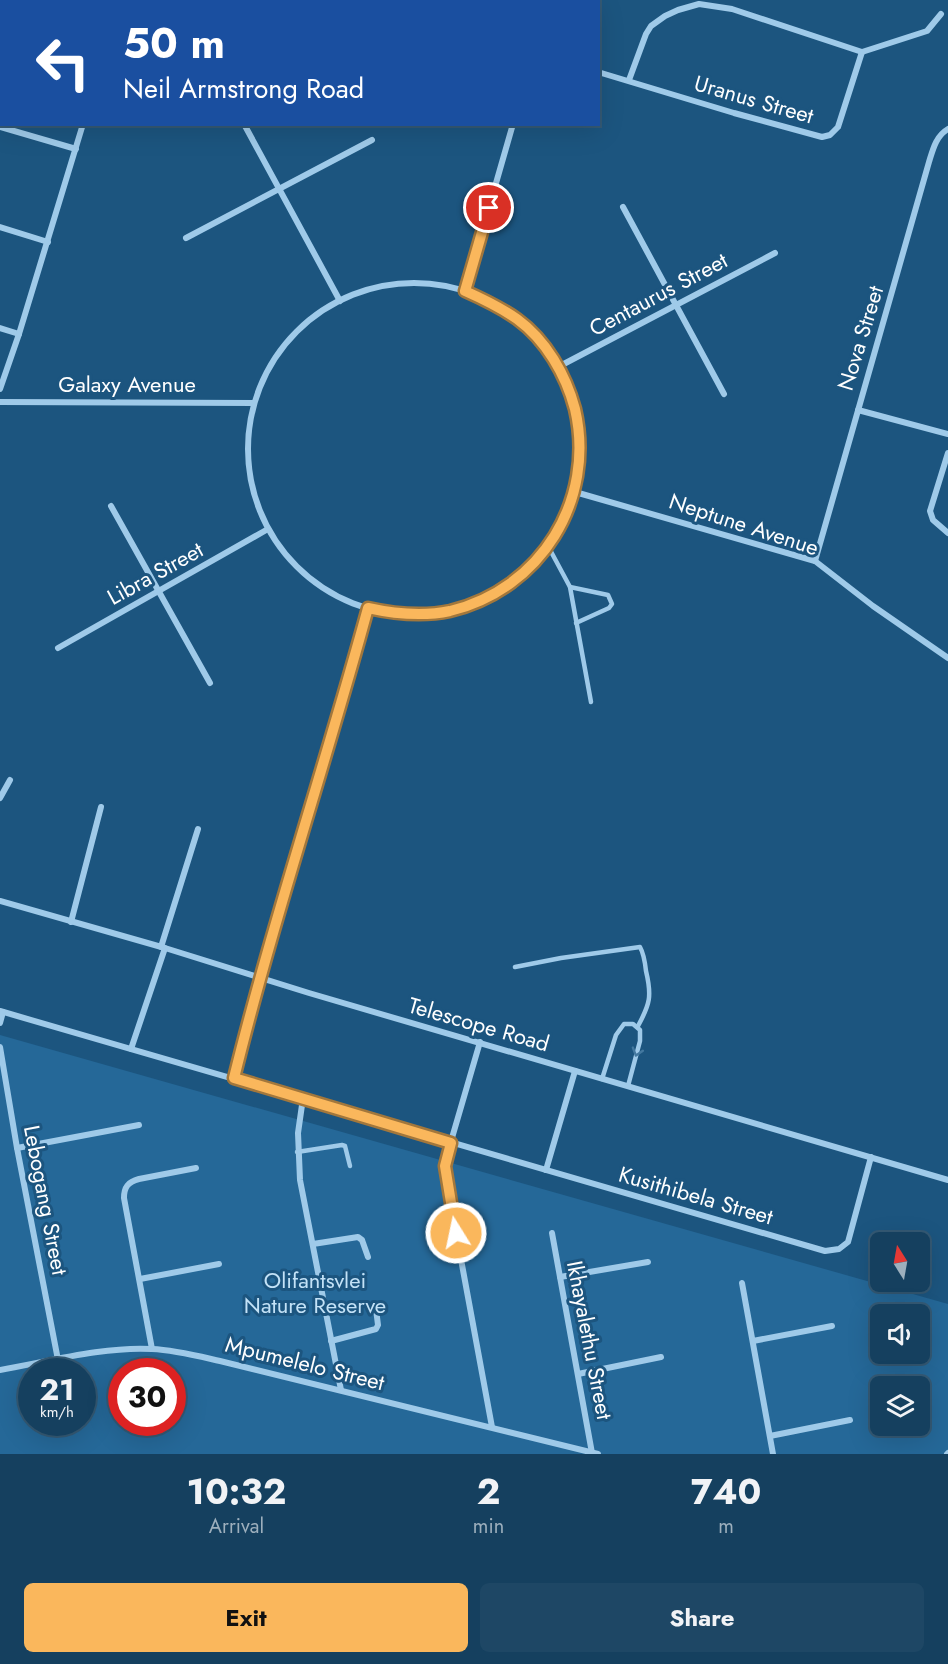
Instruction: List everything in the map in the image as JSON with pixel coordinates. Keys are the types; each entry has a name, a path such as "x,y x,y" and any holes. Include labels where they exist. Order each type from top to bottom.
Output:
{"street":[{"path":"629,80 651,26 678,9 699,4 732,9 862,52 927,31 941,14"},
{"name":"Uranus Street","path":"600,73 734,113 817,136 825,136 833,133 838,127 862,52"},
{"path":"0,389 48,242 82,126"},
{"path":"245,126 340,301"},
{"path":"465,291 512,126"},
{"path":"0,127 76,149"},
{"name":"Nova Street","path":"815,561 934,145 941,133 948,129"},
{"path":"186,238 372,140"},
{"path":"622,207 724,394"},
{"path":"0,227 48,242"},
{"name":"Centaurus Street","path":"558,367 775,253"},
{"path":"389,285 440,285 465,291 493,303 519,320 541,342 558,367 572,396 579,428 580,460 574,492 564,520 548,546 521,576 504,588 468,605 428,614 398,614 368,608 348,601 310,579 287,556 268,530 255,500 249,468 248,435 254,403 267,372 286,343 311,319 340,301 364,291 389,285"},
{"path":"0,328 19,334"},
{"name":"Galaxy Avenue","path":"0,402 254,403"},
{"path":"858,410 948,434"},
{"path":"948,453 930,509 933,520 948,533"},
{"name":"Neptune Avenue","path":"574,492 815,561 873,606 948,658"},
{"path":"111,506 210,683"},
{"name":"Libra Street","path":"58,648 268,530"},
{"path":"234,1078 260,976 341,708 368,608"},
{"path":"0,798 10,780"},
{"path":"71,922 101,807"},
{"path":"131,1049 198,829"},
{"name":"Telescope Road","path":"0,902 163,947 309,993 948,1180"},
{"path":"0,1023 2,1011"},
{"name":"Kusithibela Street","path":"2,1011 829,1251 839,1249 848,1242 872,1156"},
{"path":"480,1042 445,1166 492,1428"},
{"name":"Lebogang Street","path":"0,1047 58,1358"},
{"path":"546,1170 575,1071"},
{"path":"303,1098 297,1152 300,1180 341,1390"},
{"path":"17,1148 139,1125"},
{"path":"152,1349 124,1198 125,1188 131,1181 196,1168"},
{"name":"Ikhayalethu Street","path":"552,1233 595,1453"},
{"path":"313,1244 358,1236 362,1240 368,1257"},
{"path":"560,1277 648,1262"},
{"path":"140,1279 219,1264"},
{"path":"742,1283 773,1454"},
{"path":"331,1341 376,1329 378,1325 376,1309"},
{"path":"753,1341 831,1326"},
{"name":"Mpumelelo Street","path":"70,1358 117,1350 152,1349 220,1361 595,1453"},
{"path":"578,1374 661,1357"},
{"name":"Mpumelelo Street","path":"0,1370 18,1367"},
{"path":"770,1436 850,1420"}],"lane":[{"path":"548,546 570,587 591,702"},
{"path":"570,587 608,595 612,604 609,608 576,623"},
{"path":"515,967 640,947 651,994 638,1026 640,1041 628,1086"},
{"path":"602,1079 621,1027 629,1023 638,1026"},
{"path":"297,1152 342,1145 345,1146 350,1166"}],"green space":[{"name":"Olifantsvlei Nature Reserve","path":"0,1035 870,1282 870,1292 906,1292 948,1304 948,1454 0,1454"}],"route":[{"path":"456,1233 445,1166 451,1143 234,1078 260,976 344,698 368,608 388,612 428,614 448,611 487,598 521,576 536,562 559,529 574,492 580,460 579,428 572,396 558,367 541,342 519,320 493,303 465,291 489,208"}]}
